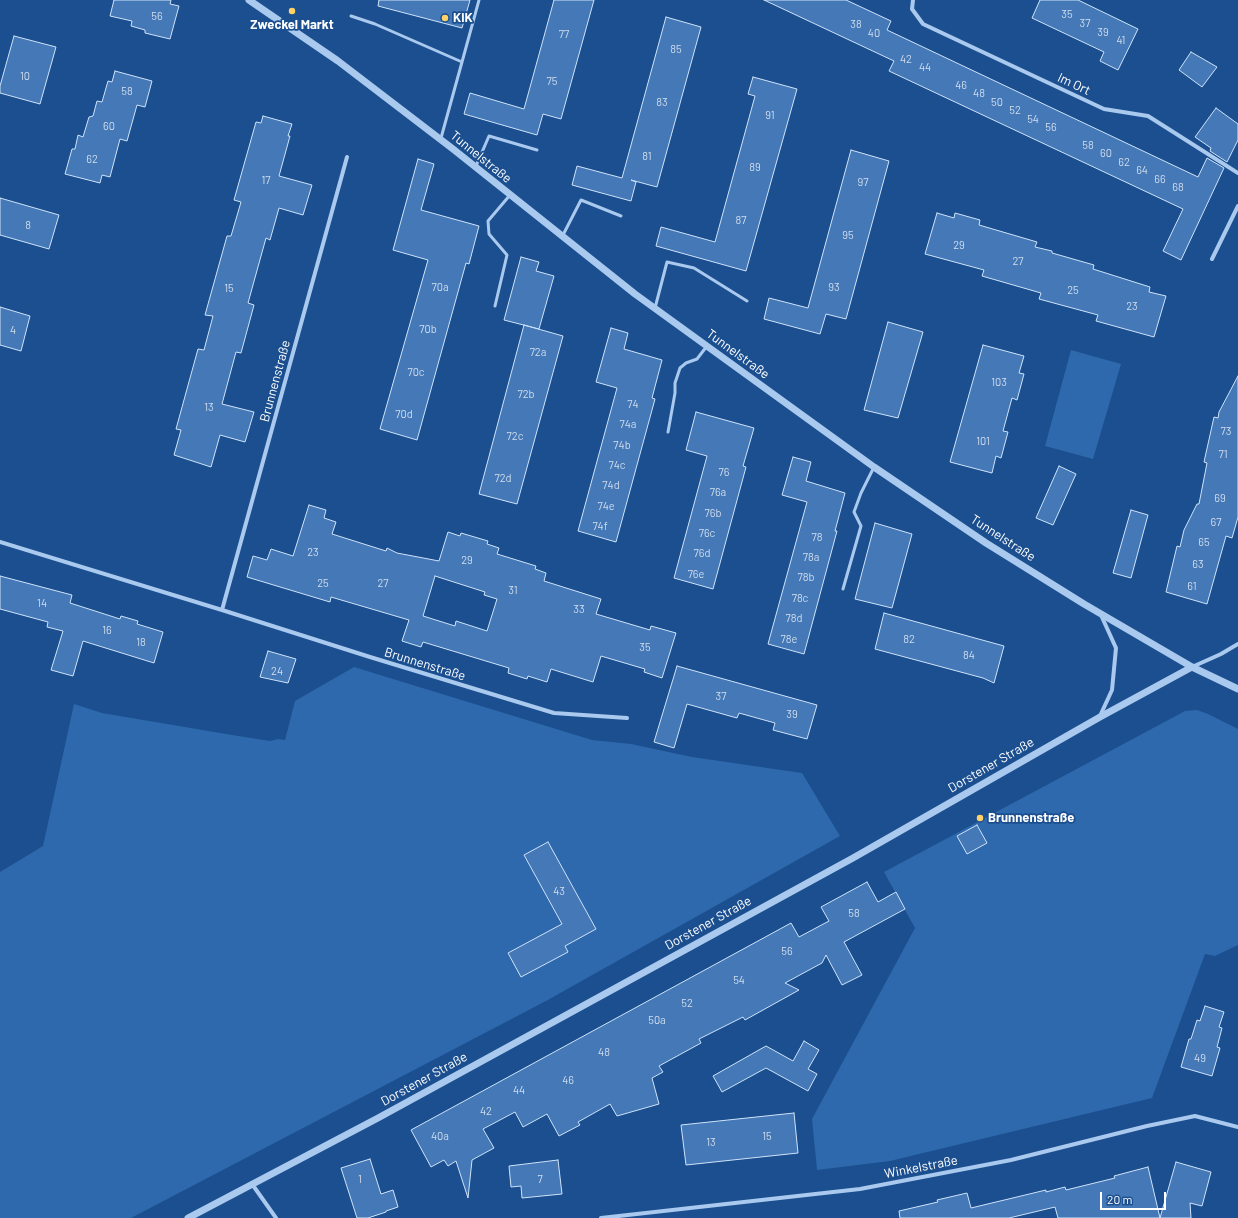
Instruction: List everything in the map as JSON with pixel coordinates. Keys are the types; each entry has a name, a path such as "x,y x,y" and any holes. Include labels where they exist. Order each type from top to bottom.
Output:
{"street":[{"name":"Tunnelstraße","path":"249,0 338,61 594,262 707,346 874,466 986,543 1101,614 1192,667 1238,689"},
{"name":"Im Ort","path":"912,0 912,9 923,24 1104,109 1148,116 1238,173"},
{"name":"Brunnenstraße","path":"222,610 347,157"},
{"path":"1212,259 1238,206"},
{"name":"Brunnenstraße","path":"0,542 554,713 626,718"},
{"path":"1100,717 1112,690 1116,648 1101,614"},
{"name":"Dorstener Straße","path":"188,1218 378,1118 853,858 1100,717 1238,644"},
{"name":"Winkelstraße","path":"601,1218 860,1189 1011,1160 1142,1127 1196,1116 1238,1127"},
{"path":"252,1183 276,1218"}],"lane":[{"path":"440,140 479,0"},
{"path":"351,16 375,24 462,62"},
{"path":"475,168 490,136 538,150"},
{"path":"494,306 507,255 489,234 488,221 510,195"},
{"path":"562,237 581,200 621,216"},
{"path":"655,308 667,262 694,268 747,302"},
{"path":"668,432 675,393 675,383 680,368 686,363 697,359 707,346"},
{"path":"843,589 861,526 854,512 874,466"}],"shaded area":[{"path":"1071,350 1121,364 1093,459 1045,446"},
{"path":"354,667 592,740 631,744 692,757 802,773 840,836 546,1001 131,1218 0,1218 0,872 43,846 74,704 102,713 270,741 278,739 285,740 295,701"},
{"path":"1197,710 1238,729 1238,945 1215,956 1205,954 1152,1098 890,1161 817,1170 812,1119 915,928 884,872 1185,711"}],"building":[{"path":"114,0 171,0 170,4 179,6 170,39 145,33 145,30 131,26 132,21 110,16"},
{"name":"KiK","path":"379,0 470,0 462,28 378,6"},
{"path":"554,0 594,0 561,119 543,114 537,135 464,114 470,93 524,109"},
{"path":"764,0 846,0 891,21 887,30 1198,177 1207,158 1224,168 1181,260 1163,251 1183,209 889,71 894,61"},
{"path":"1040,0 1078,0 1138,29 1118,70 1100,61 1104,52 1032,18"},
{"path":"666,17 701,27 657,187 631,180 636,182 631,201 572,185 577,166 622,178"},
{"path":"14,36 56,47 40,104 0,93 0,86"},
{"path":"1191,52 1217,67 1202,87 1179,70"},
{"path":"115,71 152,81 145,107 137,105 127,141 120,139 110,177 102,175 100,183 65,174 72,149 75,149 78,135 83,137 89,117 93,116 97,101 102,102 108,81 112,82"},
{"path":"753,77 797,89 746,271 656,246 661,227 715,242 755,96 748,94"},
{"path":"1216,108 1238,124 1238,140 1227,162 1210,151 1211,148 1195,137"},
{"path":"263,116 292,124 279,176 312,185 303,215 279,208 270,240 266,238 248,303 254,305 241,353 236,352 222,404 254,412 245,442 220,435 211,467 174,455 181,430 176,429 198,349 204,350 213,316 205,315 227,236 231,236 241,202 234,200 256,122 261,123"},
{"path":"851,150 889,161 846,319 826,314 820,334 764,319 769,298 808,308"},
{"path":"418,159 434,164 421,210 479,226 469,264 466,263 417,440 380,429 428,260 393,250"},
{"path":"0,198 59,215 49,249 0,235"},
{"path":"937,213 954,218 955,213 980,220 979,225 1037,242 1035,247 1094,265 1093,269 1150,287 1149,292 1166,296 1154,337 1096,321 1098,315 1039,299 1041,293 982,276 984,270 925,254"},
{"path":"521,257 539,262 536,271 554,276 539,329 504,320"},
{"path":"0,307 30,316 21,351 0,345"},
{"path":"888,322 923,332 898,418 864,410"},
{"path":"524,325 563,336 517,504 479,494"},
{"path":"611,328 628,333 624,349 662,360 652,398 655,399 616,542 578,531 617,388 596,382"},
{"path":"983,345 1024,356 1019,373 1024,374 1017,400 1012,398 1003,431 1008,432 1001,458 996,456 992,473 950,462"},
{"path":"1238,376 1238,517 1232,538 1226,536 1207,604 1166,592 1177,546 1180,547 1184,530 1197,504 1199,504 1207,463 1204,462 1214,417 1218,418 1219,412"},
{"path":"696,412 754,428 743,466 746,467 713,589 674,578 707,456 686,450"},
{"path":"793,457 811,462 806,481 845,493 835,531 837,531 804,654 768,644 807,502 782,495"},
{"path":"1059,466 1076,474 1053,525 1036,518"},
{"path":"309,505 326,510 324,518 336,522 332,534 386,551 387,548 397,553 439,561 448,532 460,536 461,533 488,541 487,544 499,548 497,554 536,566 535,569 546,573 544,581 601,599 596,614 650,630 651,626 676,633 662,678 644,672 645,669 601,656 593,682 551,669 547,682 528,676 527,679 508,673 509,668 423,642 421,647 402,641 409,620 331,597 330,602 247,577 253,556 267,560 271,549 293,556","holes":["435,576 485,592 484,595 497,599 487,631 456,621 455,626 423,616"]},
{"path":"1131,510 1148,515 1131,578 1113,573"},
{"path":"875,523 912,534 892,608 855,599"},
{"path":"0,576 72,595 70,603 120,619 121,616 138,621 137,624 163,632 154,663 83,641 73,676 51,670 63,631 47,627 48,622 0,609"},
{"path":"884,613 1004,646 994,683 983,678 875,649"},
{"path":"268,651 296,659 288,683 260,677"},
{"path":"677,666 817,705 807,739 773,730 775,723 739,713 737,718 687,704 674,748 654,742"},
{"path":"977,825 987,843 967,854 957,836"},
{"path":"548,842 596,929 565,946 568,952 521,977 508,953 562,924 524,855"},
{"path":"867,882 878,902 896,892 905,909 844,942 862,975 842,985 826,955 822,963 785,983 799,990 745,1020 743,1017 699,1039 701,1043 659,1066 663,1072 652,1078 659,1104 617,1116 610,1104 578,1122 580,1125 559,1136 547,1114 523,1127 515,1112 483,1129 494,1148 472,1160 468,1198 456,1161 448,1166 444,1160 431,1167 411,1130 791,923 799,937 829,921 821,907"},
{"path":"1205,1006 1224,1012 1219,1027 1222,1028 1217,1047 1220,1048 1212,1076 1181,1067 1189,1039 1191,1039 1197,1020 1200,1021"},
{"path":"804,1041 819,1050 808,1069 817,1074 808,1091 766,1068 722,1092 713,1076 766,1046 793,1061"},
{"path":"794,1113 798,1153 686,1165 681,1125"},
{"path":"370,1159 381,1194 393,1190 398,1207 368,1218 357,1218 341,1168"},
{"path":"558,1160 562,1194 522,1198 521,1186 511,1187 509,1166"},
{"path":"1176,1162 1211,1172 1202,1206 1190,1203 1191,1218 1160,1218"},
{"path":"1148,1167 1160,1218 1058,1218 1055,1207 1009,1218 900,1218 899,1211 938,1202 937,1200 967,1193 971,1208 1046,1190 1046,1192 1065,1187 1066,1190 1115,1178 1114,1176"}],"place":[{"name":"Zweckel Markt","path":"292,11"},
{"name":"KiK","path":"445,18"},
{"name":"Brunnenstraße","path":"980,818"}]}
